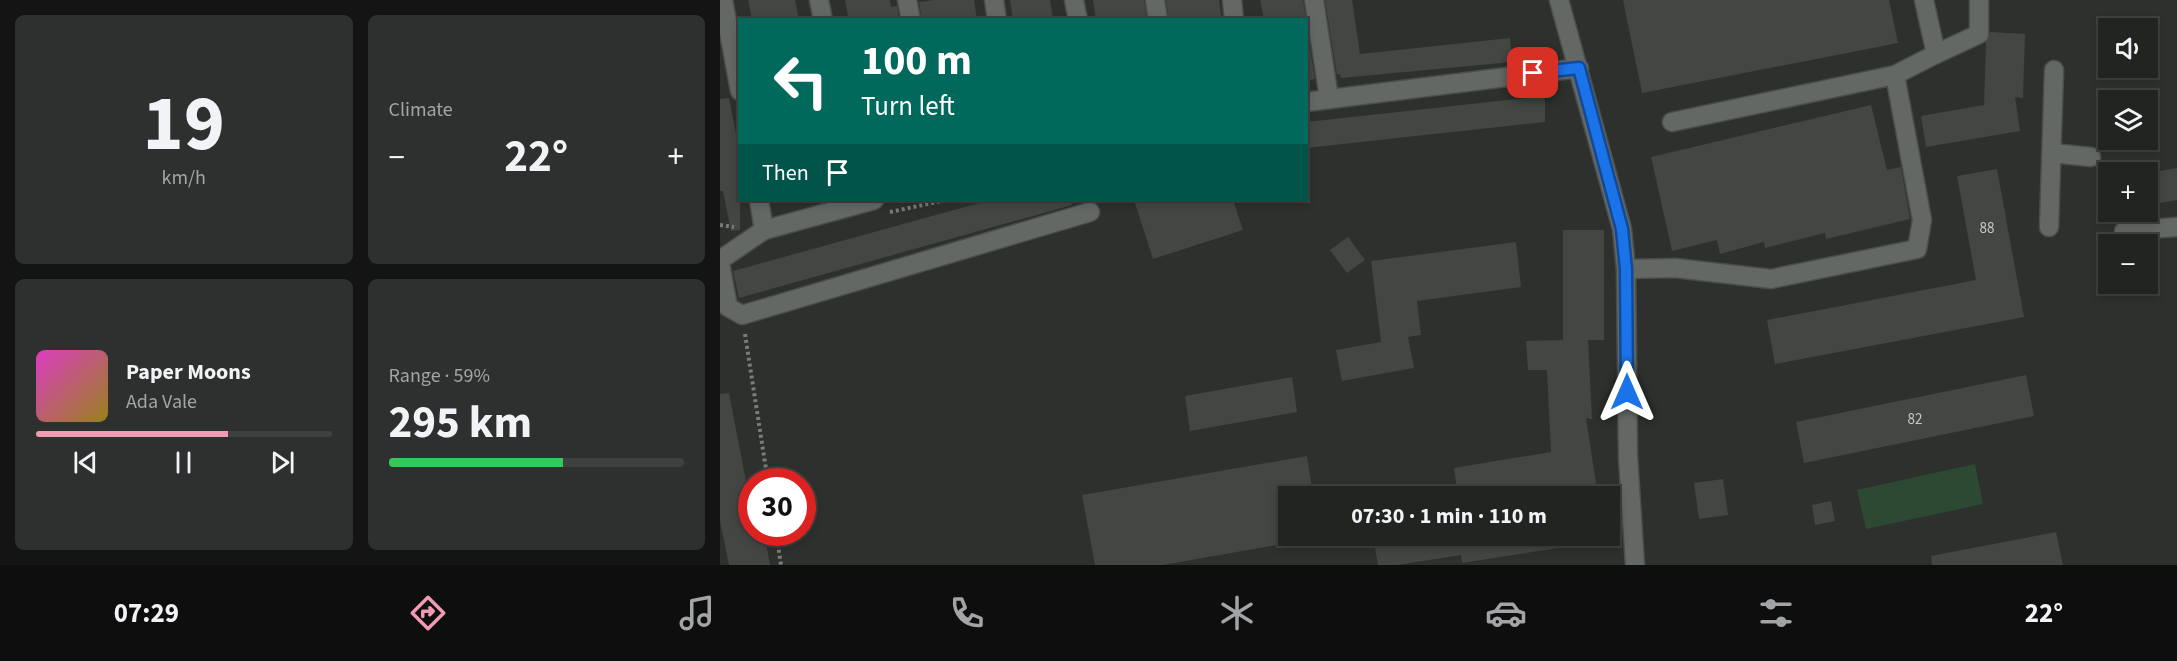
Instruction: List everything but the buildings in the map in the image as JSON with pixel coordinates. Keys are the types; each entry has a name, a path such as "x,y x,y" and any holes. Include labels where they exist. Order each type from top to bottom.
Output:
{"street":[{"path":"723,0 738,81"},
{"path":"819,0 823,18"},
{"path":"907,0 911,18"},
{"path":"993,0 997,18"},
{"path":"1074,0 1078,18"},
{"path":"1155,0 1158,18"},
{"path":"1232,0 1234,18"},
{"path":"1314,0 1329,98"},
{"path":"1559,0 1622,229 1626,269 1628,457 1635,565"},
{"path":"1924,0 1936,54"},
{"path":"1672,122 1895,75 1979,34 1979,0"},
{"path":"1308,102 1579,68"},
{"path":"2049,226 2054,70"},
{"path":"1626,269 1675,268 1771,279 1917,249 1922,220 1895,75"},
{"path":"2052,153 2091,157"},
{"path":"759,201 764,230"},
{"path":"854,202 764,230 720,262 728,307 742,315 1090,212"},
{"path":"2124,231 2177,227"}],"path":[{"path":"742,315 766,468"},
{"path":"778,546 781,565"}],"green space":[{"path":"1975,464 1983,504 1866,529 1857,490"}],"route":[{"path":"1533,73 1579,68 1622,229 1626,269 1627,392"}]}
